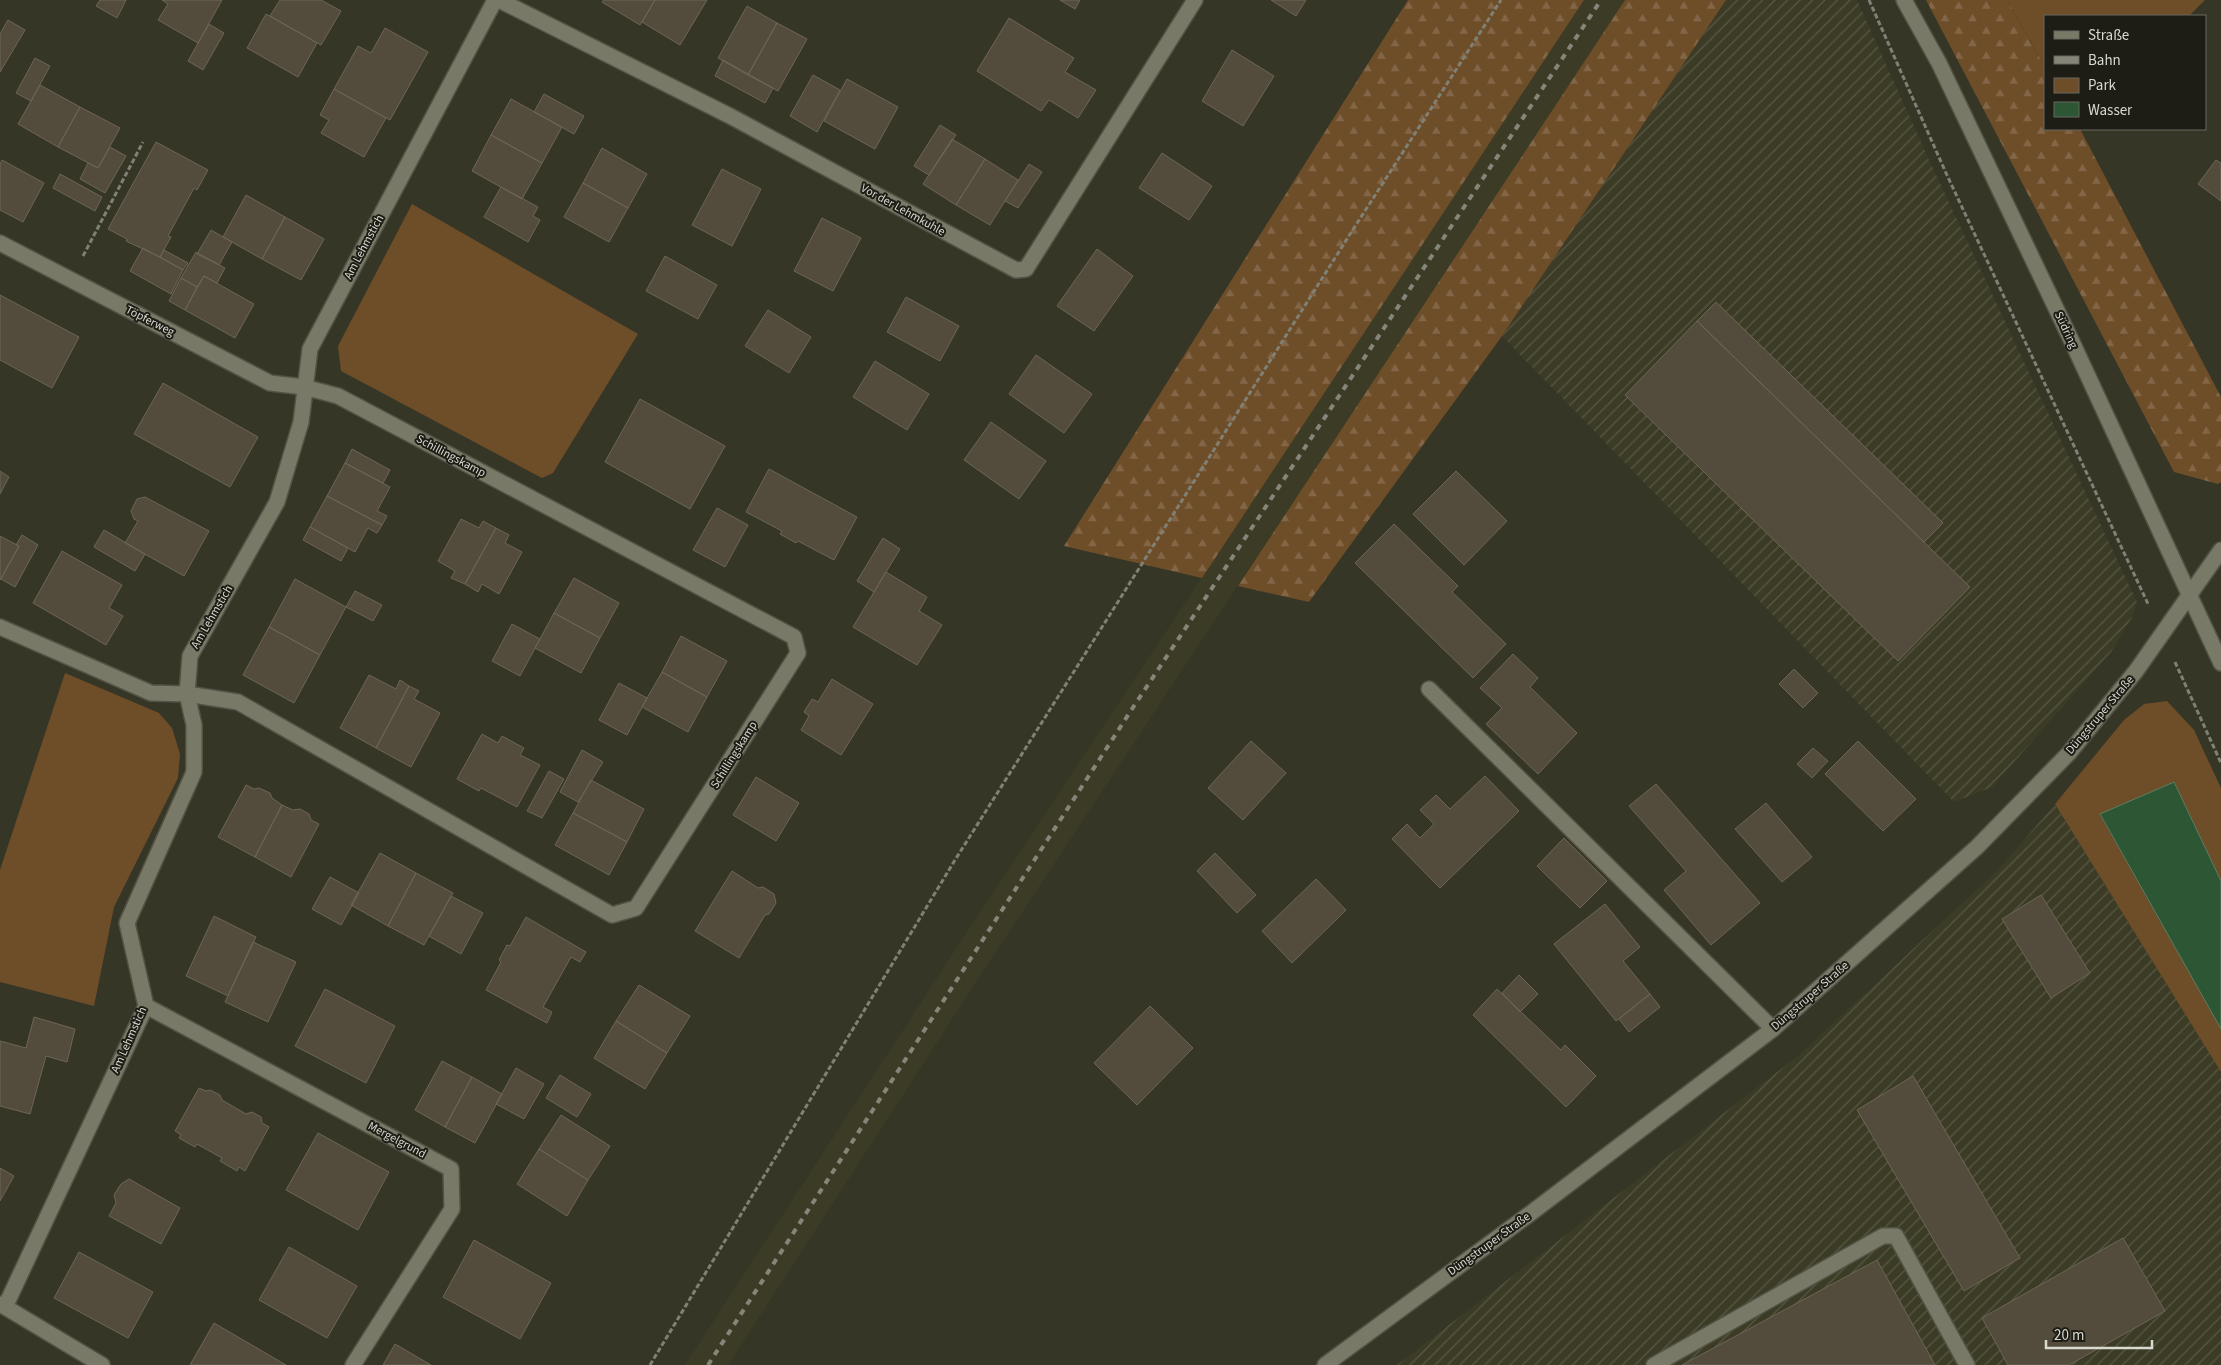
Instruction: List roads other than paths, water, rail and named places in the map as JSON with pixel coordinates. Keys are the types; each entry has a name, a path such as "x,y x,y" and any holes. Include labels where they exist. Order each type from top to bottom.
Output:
{"street":[{"name":"Am Lehmstich","path":"3,1306 146,1006 127,922 194,772 194,724 187,694 190,656 277,502 301,422 310,349 495,0"},
{"name":"Vor der Lehmkuhle","path":"499,0 730,116 1016,270 1026,269 1195,0"},
{"name":"Südring","path":"1904,0 1939,63 2221,663"},
{"name":"Töpferweg","path":"0,243 270,383 304,388"},
{"name":"Schillingskamp","path":"187,694 238,702 612,915 636,908 798,653 794,637 338,396 304,388"},
{"name":"Düngstruper Straße","path":"1325,1365 1531,1213 1773,1029 1977,847 2068,753 2136,671 2221,550"},
{"path":"0,627 151,693 187,694"},
{"path":"1430,689 1773,1029"},
{"name":"Mergelgrund","path":"146,1006 451,1170 452,1209 353,1365"},
{"path":"1654,1365 1883,1236 1896,1236 1967,1365"},
{"path":"3,1306 102,1365"}],"water":[{"path":"2174,782 2221,881 2221,1029 2100,814"}],"railway":[{"path":"708,1365 1132,709 1601,0"}]}
